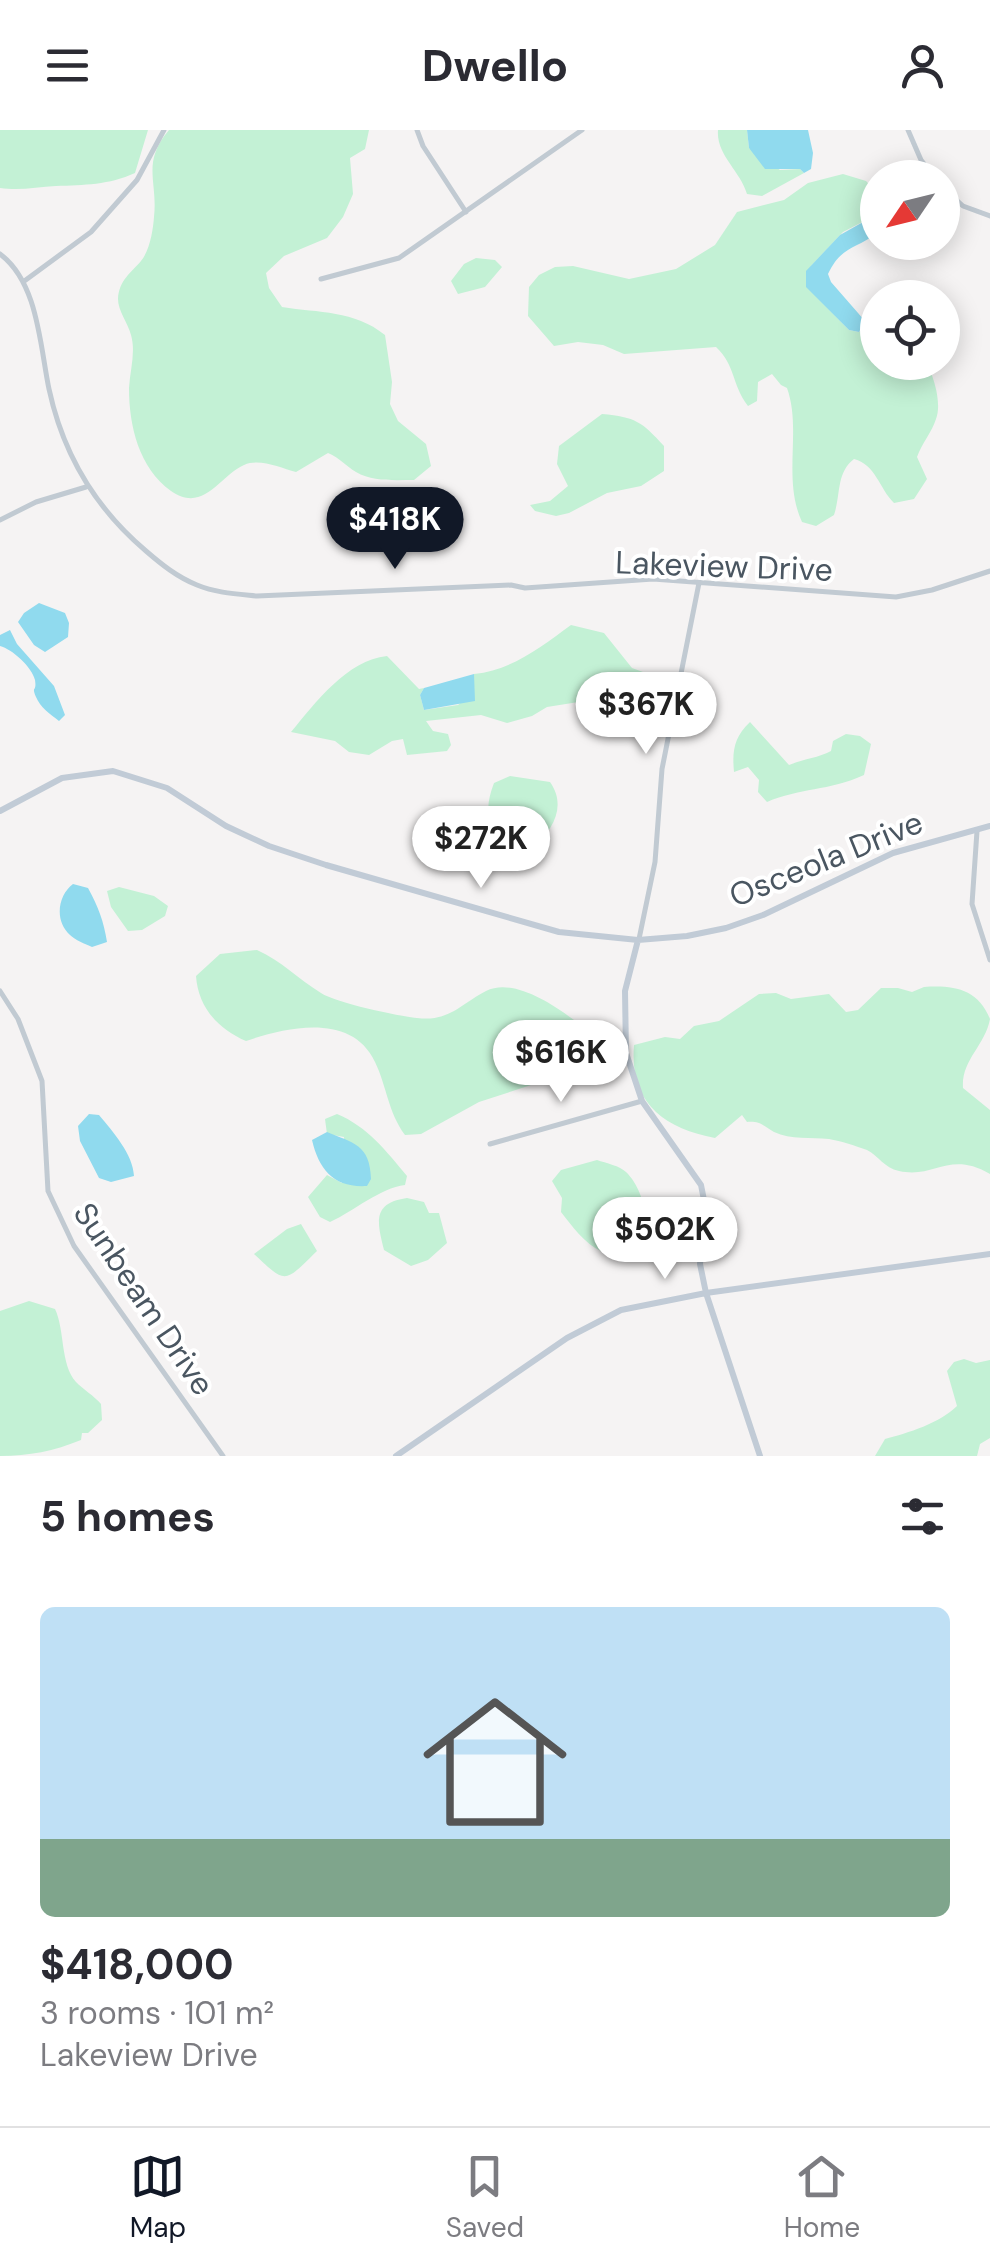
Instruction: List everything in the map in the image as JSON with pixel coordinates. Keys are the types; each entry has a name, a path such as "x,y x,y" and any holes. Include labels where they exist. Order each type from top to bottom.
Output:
{"street":[{"path":"24,282 91,232 136,180 164,130"},
{"path":"416,130 466,212"},
{"path":"321,279 398,258 582,130"},
{"path":"908,130 921,160"},
{"path":"960,202 990,216"},
{"name":"Lakeview Drive","path":"0,254 24,282 59,432 86,486 108,516 168,570 196,585 257,596 512,584 525,588 653,578 896,597 990,571"},
{"path":"0,520 36,502 86,486"},
{"path":"700,583 662,770 655,862 625,991 626,1052 642,1101 701,1185 705,1205 700,1264 706,1293 760,1456"},
{"name":"Osceola Drive","path":"0,812 62,778 113,771 167,788 255,840 326,865 560,932 638,940 726,928 763,915 893,853 990,826"},
{"path":"977,831 972,904 990,960"},
{"name":"Sunbeam Drive","path":"0,991 31,1048 42,1081 45,1175 56,1212 74,1246 222,1456"},
{"path":"490,1144 642,1101"},
{"path":"396,1456 590,1324 621,1310 706,1293 990,1254"}],"green space":[{"path":"0,130 148,130 135,173 96,184 15,189 0,188"},
{"path":"169,130 369,130 365,149 350,158 353,194 343,217 327,238 284,256 266,273 269,288 282,307 349,317 385,335 392,382 390,404 398,421 426,444 431,466 414,480 370,477 328,453 296,472 263,463 244,465 202,496 193,498 171,491 151,471 138,445 131,417 132,341 118,299 123,282 149,246 155,204 153,163"},
{"path":"718,130 747,130 749,148 780,170 800,169 804,173 762,196 747,194 724,155"},
{"path":"843,174 860,179 860,223 843,232 811,266 807,287 849,330 860,331 860,380 933,380 938,406 934,424 917,457 927,479 914,499 894,503 872,472 854,459 842,477 834,515 816,526 802,522 796,506 791,404 787,388 772,374 758,382 757,401 748,406 716,347 624,354 603,345 578,342 554,346 528,316 529,287 539,275 555,267 573,266 629,279 676,269 715,245 737,212 784,200 808,183"},
{"path":"476,258 495,260 502,267 485,287 458,294 451,281 464,264"},
{"path":"602,414 631,419 650,431 664,446 664,471 641,486 607,493 569,513 556,516 535,511 530,505 550,501 568,486 557,464 559,446"},
{"path":"571,625 604,633 632,668 643,672 650,684 649,698 621,704 591,700 547,707 507,723 481,715 426,721 433,731 448,734 451,745 447,751 407,755 403,739 369,755 349,752 335,741 291,732 345,674 372,659 387,656 419,689 424,688 420,695 424,710 458,705 474,692 474,674 513,663"},
{"path":"750,722 789,765 831,751 833,741 846,734 860,736 871,744 864,775 767,802 758,792 759,780 748,767 734,772 735,745"},
{"path":"510,776 550,782 555,791 555,817 533,847 496,834 490,821 494,783"},
{"path":"119,887 154,896 168,906 165,916 142,930 128,931 111,907 107,891"},
{"path":"257,950 329,997 408,1017 438,1017 486,991 500,987 515,989 562,1011 589,1032 600,1041 596,1055 574,1071 479,1102 421,1134 405,1135 375,1062 351,1036 335,1030 298,1028 246,1041 211,1016 201,998 196,976 220,954"},
{"path":"924,987 964,991 979,1001 990,1019 969,1061 963,1088 990,1110 990,1174 964,1165 899,1171 863,1148 829,1139 781,1135 759,1123 747,1122 742,1115 715,1138 665,1119 653,1109 637,1082 634,1045 665,1037 680,1039 694,1026 719,1021 759,994 776,993 791,999 829,994 846,1012 858,1010 881,988 912,992"},
{"path":"337,1114 367,1133 407,1176 405,1185 377,1195 330,1222 320,1217 308,1197 327,1175 342,1183 344,1137 327,1134 325,1119"},
{"path":"597,1160 623,1170 640,1193 644,1232 630,1248 608,1252 595,1248 561,1212 562,1198 552,1181 561,1170"},
{"path":"407,1198 424,1202 429,1213 439,1213 447,1243 428,1260 411,1266 384,1250 379,1223 382,1209"},
{"path":"301,1224 317,1251 291,1274 280,1275 254,1254 287,1229"},
{"path":"29,1301 55,1309 71,1375 101,1404 102,1420 71,1444 31,1454 0,1456 0,1311"},
{"path":"964,1359 976,1363 990,1360 990,1438 980,1444 977,1456 875,1456 885,1439 933,1422 957,1406 947,1371 954,1362"}],"water":[{"path":"747,130 808,130 813,153 811,169 804,173 800,169 765,169 749,148"},
{"path":"860,224 860,243 844,253 828,274 860,315 859,332 849,330 806,287 806,271 840,235"},
{"path":"39,603 65,613 69,623 68,637 45,652 34,645 18,622"},
{"path":"10,630 17,644 54,686 65,715 59,721 38,701 30,670 0,646 0,635"},
{"path":"474,674 475,701 424,710 420,695 424,688"},
{"path":"73,884 88,888 107,942 92,947 65,929 60,908"},
{"path":"89,1114 99,1115 116,1136 134,1176 111,1182 99,1178 80,1141 78,1126"},
{"path":"327,1132 352,1142 363,1152 370,1167 367,1186 345,1184 324,1168 312,1140"}]}
